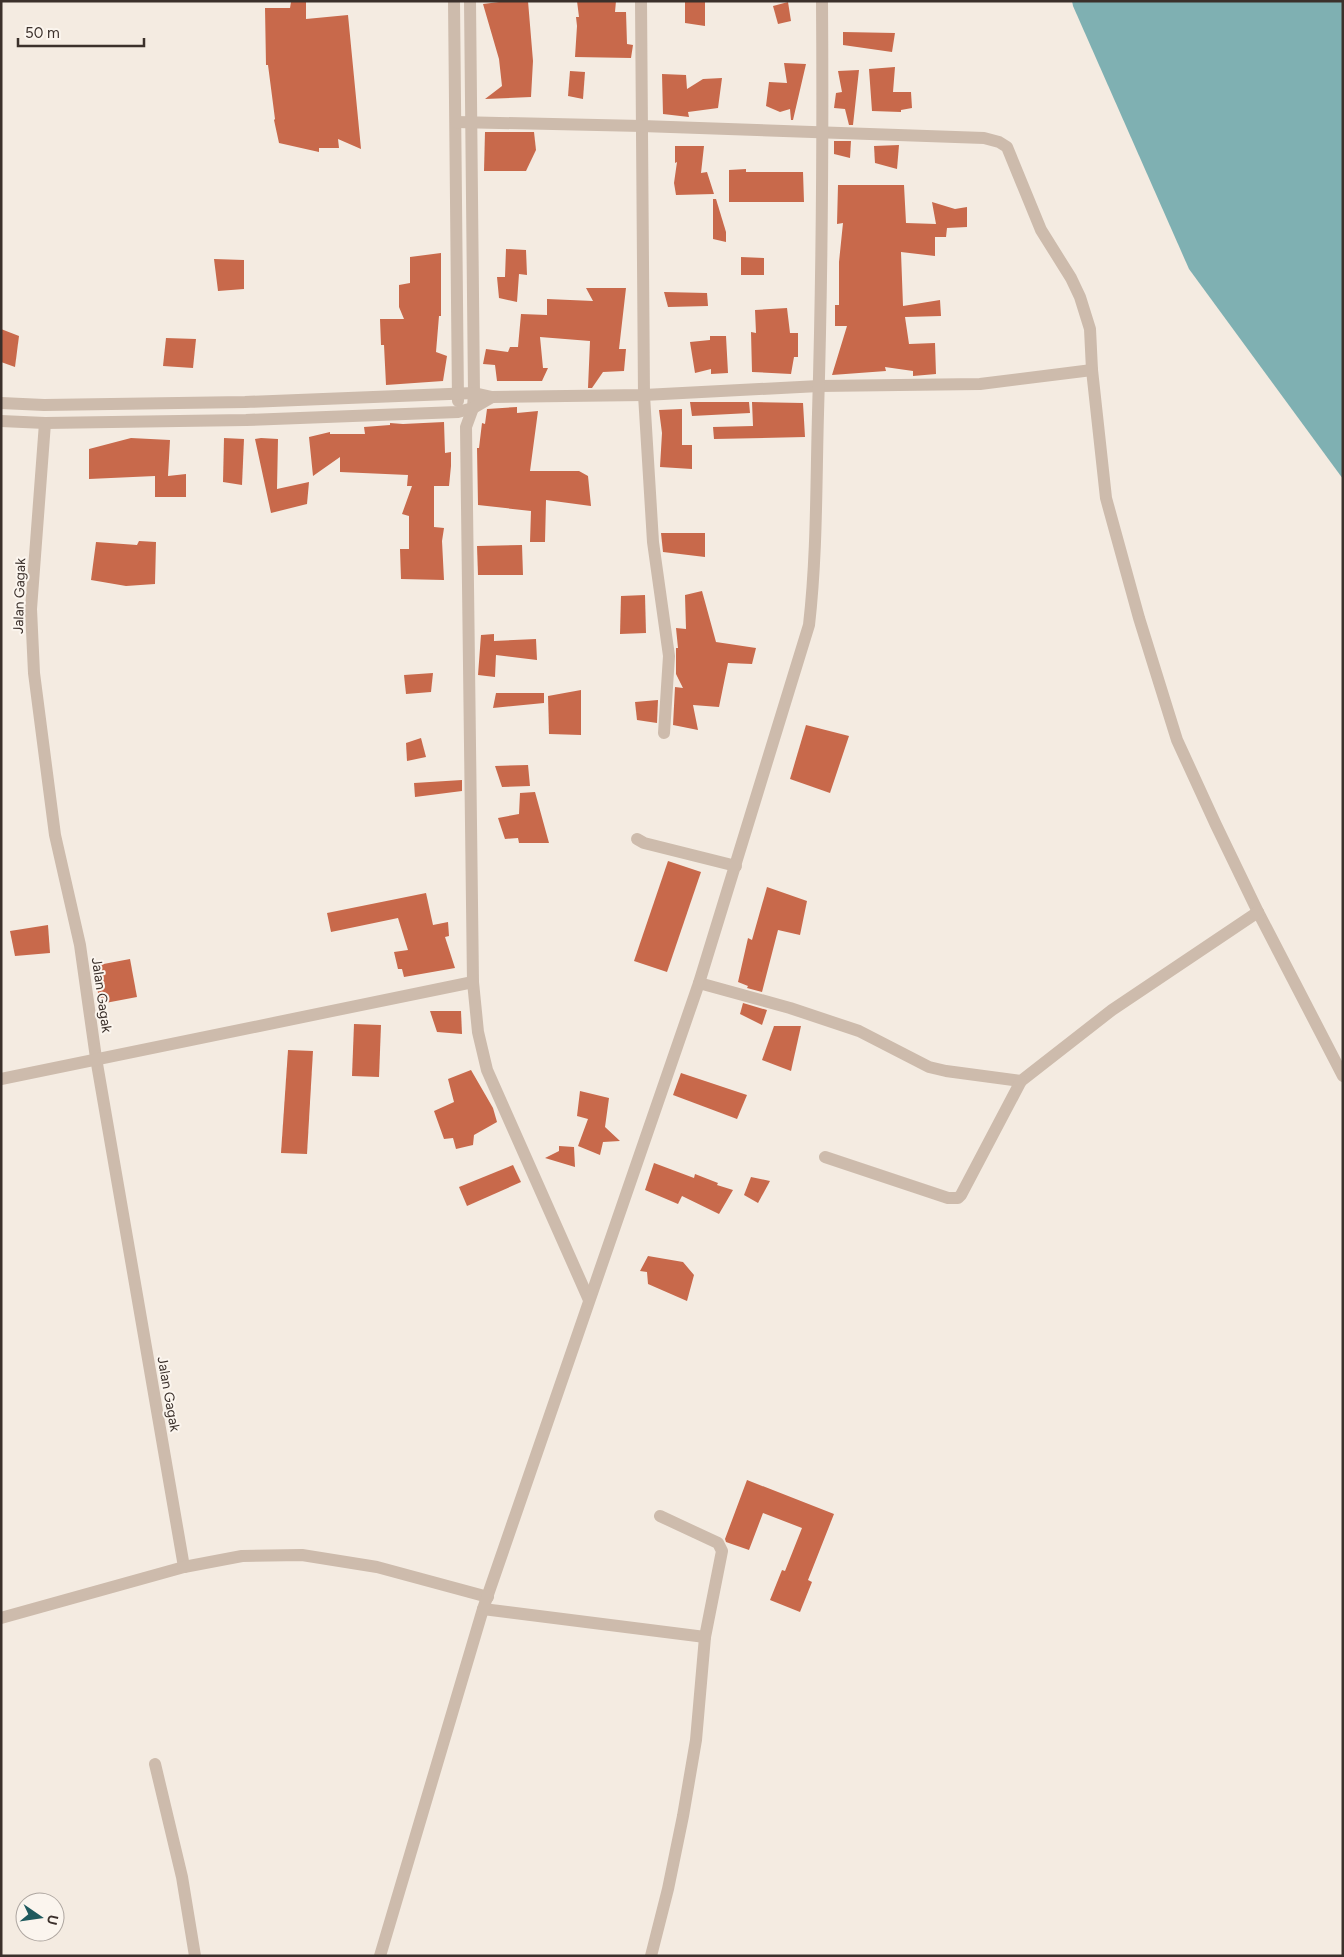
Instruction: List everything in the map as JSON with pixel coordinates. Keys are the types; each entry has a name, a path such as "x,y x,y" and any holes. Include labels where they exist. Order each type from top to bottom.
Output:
{"street":[{"path":"454,1 458,412 466,427"},
{"path":"470,1 474,393 473,408 466,427 473,982 478,1032 487,1070 589,1300"},
{"path":"641,1 644,394 653,542 669,656 664,732"},
{"path":"380,1956 486,1603 699,983 810,626 814,585 819,386 823,133 822,1"},
{"path":"456,122 642,126 984,138 1000,142 1006,147 1041,230 1071,278 1080,297 1090,330 1092,370 1106,498 1139,618 1177,740 1258,912 1343,1076"},
{"path":"1,403 44,405 245,402 474,393 492,397 644,394 819,386 980,384 1092,370"},
{"path":"1,421 45,423 246,420 458,412 473,408 492,397"},
{"name":"Jalan Gagak","path":"45,423 31,610 34,673 55,835 80,945 96,1058 184,1567"},
{"path":"637,839 644,843 736,866"},
{"path":"825,1157 948,1198 958,1198 1021,1081 1112,1010 1258,912"},
{"path":"1,1079 473,982"},
{"path":"699,983 790,1008 859,1031 929,1067 1021,1081"},
{"path":"651,1956 668,1889 696,1740 705,1637 722,1558 721,1546 718,1543 660,1516"},
{"path":"1,1618 184,1567 242,1556 302,1555 377,1567 486,1603 705,1637"},
{"path":"155,1764 182,1878 195,1956"}],"water":[{"path":"1072,1 1343,1 1343,479 1189,269"}],"building":[{"path":"306,1 306,19 348,15 361,149 338,139 339,148 319,148 319,152 279,143 274,120 268,65 266,65 265,8 290,8 291,2"},
{"path":"528,1 533,61 531,97 485,99 502,86 499,59 483,4"},
{"path":"577,1 616,1 615,12 626,12 627,44 633,45 631,58 575,57 576,17 579,17"},
{"path":"685,1 705,1 705,26 685,23"},
{"path":"788,2 791,21 778,24 773,6"},
{"path":"843,32 895,33 892,52 843,45"},
{"path":"784,63 806,64 793,120 791,120 790,109 780,112 766,106 769,82 787,83"},
{"path":"895,67 893,92 911,92 912,108 901,110 901,112 872,111 869,69"},
{"path":"859,70 853,125 849,125 845,109 834,108 836,93 842,92 838,71"},
{"path":"570,71 585,72 583,99 568,96"},
{"path":"662,74 686,75 687,89 703,79 722,78 718,108 688,112 689,117 663,114"},
{"path":"485,132 534,132 536,150 526,171 484,171"},
{"path":"834,141 851,141 850,158 834,154"},
{"path":"899,145 897,169 875,163 874,146"},
{"path":"675,146 704,146 701,173 707,172 714,194 676,195 674,183 677,162 675,163"},
{"path":"746,169 746,172 803,172 804,202 729,202 729,170"},
{"path":"838,185 904,185 906,223 936,224 932,202 955,209 967,207 967,227 947,228 946,237 935,237 935,256 901,252 903,306 940,300 941,316 905,317 909,344 935,343 936,374 913,376 913,371 885,367 886,371 832,375 847,326 835,326 835,305 839,305 839,262 843,223 837,224"},
{"path":"713,199 716,199 726,232 726,242 713,239"},
{"path":"506,249 526,250 527,275 519,274 517,302 499,298 497,277 505,277"},
{"path":"441,253 441,316 439,316 436,352 447,356 443,381 386,385 384,345 381,345 380,319 404,319 399,307 399,285 410,283 410,257"},
{"path":"741,257 764,258 764,275 741,275"},
{"path":"214,259 244,260 244,289 218,291"},
{"path":"586,288 626,288 619,349 626,349 624,371 603,372 592,388 588,388 590,341 540,337 543,368 548,368 542,381 497,381 495,365 483,364 486,349 508,352 510,347 518,347 521,314 547,315 547,299 593,301"},
{"path":"664,292 707,293 708,306 668,307"},
{"path":"787,308 790,333 798,333 798,357 794,357 791,374 752,372 751,332 756,333 755,310"},
{"path":"1,329 19,336 15,367 1,362"},
{"path":"710,336 726,336 728,373 711,374 711,369 695,373 690,342 710,340"},
{"path":"166,338 196,339 193,368 163,366"},
{"path":"690,402 749,402 750,413 692,416"},
{"path":"752,402 803,403 805,437 714,439 713,427 753,426"},
{"path":"517,407 517,413 538,411 530,471 579,471 588,476 591,506 546,500 545,542 530,542 531,511 478,505 477,448 479,448 482,423 485,424 487,409"},
{"path":"682,409 682,445 692,445 692,469 660,467 662,433 659,410"},
{"path":"444,422 445,453 451,452 451,466 449,486 434,486 434,527 444,528 442,541 444,580 401,579 400,549 409,549 409,516 402,514 412,486 407,486 408,475 340,472 340,457 313,476 309,437 330,432 330,434 365,434 364,427 390,425 390,423"},
{"path":"131,438 170,440 168,476 186,474 186,497 155,497 155,476 89,479 89,449"},
{"path":"224,438 244,439 242,485 223,482"},
{"path":"255,439 278,439 277,489 309,482 307,504 271,513"},
{"path":"661,533 705,533 705,557 663,552"},
{"path":"139,541 156,542 155,584 126,586 91,580 96,542 137,545"},
{"path":"522,545 523,575 478,575 477,546"},
{"path":"702,591 716,642 756,648 752,664 728,663 719,707 693,705 698,730 673,725 675,687 683,688 676,674 676,648 678,648 676,628 686,629 685,595"},
{"path":"645,595 646,633 620,634 621,596"},
{"path":"494,634 494,641 536,639 537,660 496,655 495,677 478,675 481,635"},
{"path":"433,673 431,692 406,694 404,675"},
{"path":"581,690 581,735 549,734 548,696"},
{"path":"496,693 544,693 544,703 493,708"},
{"path":"658,700 657,723 637,720 635,702"},
{"path":"806,725 849,736 830,793 790,779"},
{"path":"421,738 426,757 407,761 406,743"},
{"path":"528,765 530,786 502,787 495,766"},
{"path":"462,780 462,791 415,797 414,783"},
{"path":"535,792 549,843 519,843 518,838 505,839 498,818 519,814 520,793"},
{"path":"668,861 701,872 667,972 634,961"},
{"path":"767,887 807,901 800,935 778,930 762,992 747,988 748,986 738,982 748,938 752,940"},
{"path":"426,893 433,925 448,922 449,936 445,937 455,968 404,977 402,969 398,969 394,952 408,950 398,918 331,932 327,913"},
{"path":"48,925 50,953 15,956 10,931"},
{"path":"130,959 137,997 100,1004 93,966"},
{"path":"743,1003 767,1010 762,1025 740,1014"},
{"path":"430,1011 461,1011 462,1034 437,1032"},
{"path":"354,1024 381,1025 379,1077 352,1076"},
{"path":"774,1026 801,1026 791,1071 762,1060"},
{"path":"288,1050 313,1051 307,1154 281,1153"},
{"path":"471,1070 493,1108 497,1122 474,1135 473,1145 456,1149 453,1138 444,1139 434,1111 454,1102 448,1079"},
{"path":"681,1073 747,1095 737,1119 673,1095"},
{"path":"580,1091 609,1098 605,1127 620,1141 603,1142 600,1155 578,1146 588,1119 577,1116"},
{"path":"559,1146 574,1147 575,1167 545,1158 559,1151"},
{"path":"654,1163 694,1178 695,1174 718,1183 717,1185 733,1190 719,1214 682,1196 678,1204 645,1190"},
{"path":"513,1165 521,1182 467,1206 459,1187"},
{"path":"751,1177 770,1181 758,1203 744,1195"},
{"path":"648,1256 683,1262 694,1275 687,1301 648,1284 647,1272 640,1271"},
{"path":"747,1480 834,1514 808,1580 812,1582 800,1612 770,1600 782,1570 785,1571 802,1528 763,1513 749,1550 726,1542 725,1539"}]}
